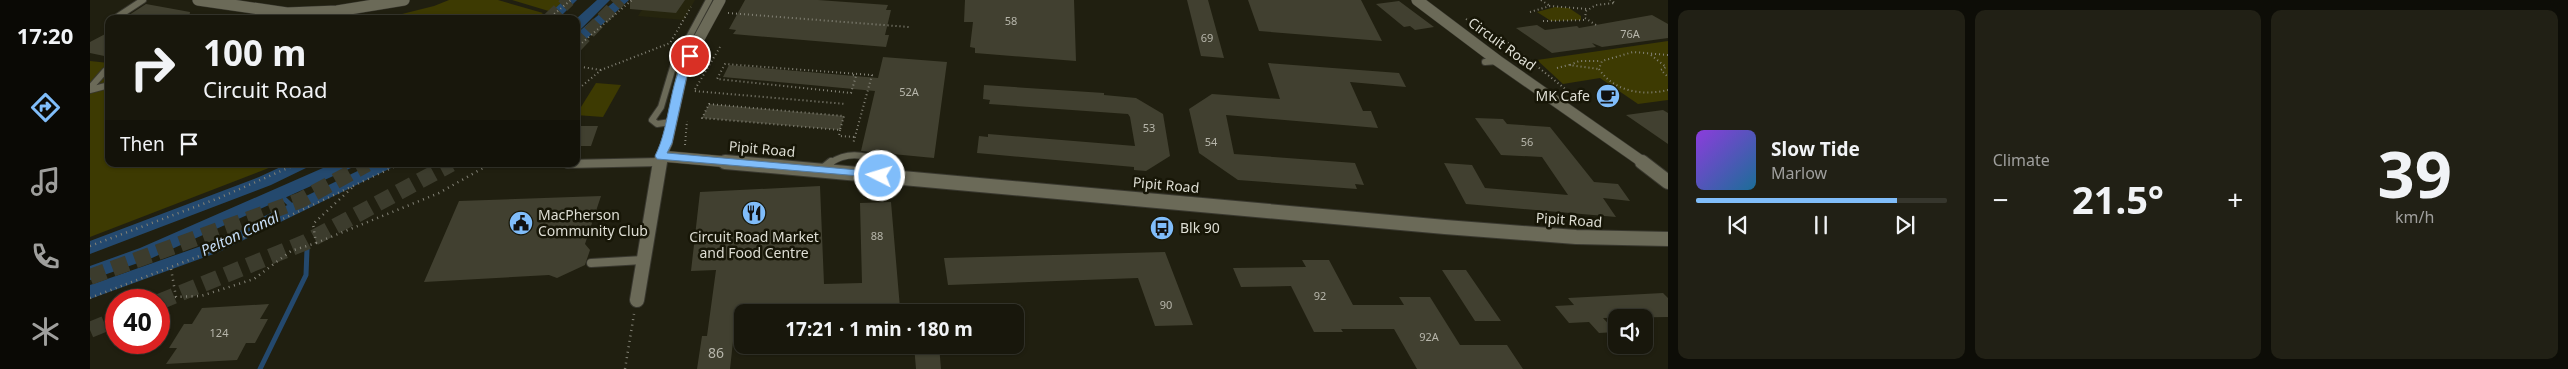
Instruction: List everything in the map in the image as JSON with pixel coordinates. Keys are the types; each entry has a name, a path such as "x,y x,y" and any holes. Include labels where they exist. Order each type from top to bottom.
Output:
{"street":[{"path":"198,0 270,12 347,10 404,0"},
{"path":"637,300 660,159 667,143 684,66 720,0"},
{"name":"Circuit Road","path":"1417,0 1498,61 1668,181"},
{"name":"Pipit Road","path":"660,159 820,170 1445,227 1576,237 1668,239"}],"lane":[{"path":"120,15 143,0"},
{"path":"671,122 657,124 652,120 662,107 673,67 709,0"},
{"path":"266,15 270,12"},
{"path":"1485,62 1498,61"},
{"path":"90,89 105,71"},
{"path":"90,89 105,86"},
{"path":"820,170 831,161 850,153 867,157 880,176"},
{"path":"580,163 660,159"},
{"path":"591,263 643,260"}],"path":[{"path":"553,15 571,0"},
{"path":"580,45 632,0"},
{"path":"580,88 601,70 670,43 695,0"},
{"path":"1541,0 1551,6"},
{"path":"1530,12 1551,6 1587,9 1596,5 1615,3 1610,0"},
{"path":"1587,9 1585,16 1587,20"},
{"path":"722,12 909,27"},
{"path":"1465,18 1508,43 1582,102"},
{"path":"1543,21 1587,20 1596,26"},
{"path":"720,47 694,91 846,104"},
{"path":"1569,66 1579,61 1602,61 1623,53 1668,55"},
{"path":"1650,54 1666,64 1666,68 1661,70 1668,77"},
{"path":"1602,61 1599,69 1601,74 1615,86 1653,94 1668,90"},
{"path":"850,153 872,76 854,74 853,76 725,64 717,79 851,93 856,76 853,76"},
{"path":"1557,68 1569,66 1599,69"},
{"path":"580,67 601,70"},
{"path":"692,90 693,81"},
{"path":"840,130 702,118 709,104 844,116 839,136 855,137"},
{"path":"685,148 687,119"},
{"path":"90,246 219,198 290,167"},
{"path":"90,298 171,269 223,247 393,167"},
{"path":"171,269 176,297 201,296 227,289 254,279 292,251 440,193 485,167"},
{"path":"316,243 313,224 357,183"},
{"path":"625,369 637,300"}],"shaded area":[{"path":"449,0 498,0 543,13 540,15 398,15 434,6"},
{"path":"512,0 565,0 552,12"},
{"path":"648,0 695,0 684,20 638,16"},
{"path":"1555,7 1569,8 1581,16 1581,20 1551,21 1537,12"},
{"path":"1668,41 1668,100 1638,104 1600,78 1563,84 1537,60"},
{"path":"90,61 105,63 105,167 271,167 90,237"},
{"path":"596,83 621,85 603,117 580,115 580,109"}],"building":[{"path":"630,0 685,0 676,13 630,9"},
{"path":"745,0 818,0 888,5 886,10 891,10 885,35 889,35 886,47 733,34 736,30 729,29"},
{"path":"965,0 1074,0 1076,61 975,53 975,48 970,47 973,22 964,22"},
{"path":"1187,0 1208,0 1224,58 1201,56"},
{"path":"1248,0 1361,0 1382,41 1259,31"},
{"path":"1399,1 1434,27 1415,30 1410,26 1404,27 1376,4"},
{"path":"146,4 190,12 190,15 129,15"},
{"path":"1652,15 1668,24 1668,38 1602,47 1592,43 1596,47 1552,53 1516,28 1537,25 1545,30 1577,26 1579,28"},
{"path":"105,34 105,56 90,53 90,42"},
{"path":"883,57 947,62 934,158 861,151 875,91 723,77 729,65 878,78"},
{"path":"1268,63 1399,73 1406,87 1350,82 1363,111 1371,111 1378,128 1226,115 1234,154 1355,163 1364,185 1355,184 1357,189 1238,180 1199,153 1189,109 1212,94 1280,99"},
{"path":"984,85 1104,93 1104,95 1136,98 1163,114 1170,156 1146,171 1134,170 1134,167 977,153 979,136 988,137 988,134 1135,146 1128,114 989,104 990,100 983,99"},
{"path":"709,104 844,116 840,130 702,118"},
{"path":"1663,110 1668,113 1668,144 1626,115"},
{"path":"1475,118 1503,119 1507,124 1550,127 1594,182 1618,184 1630,201 1603,198 1616,217 1466,204 1444,163 1472,165 1485,188 1568,195 1542,157 1501,155"},
{"path":"580,126 598,126 591,146 580,146"},
{"path":"820,186 824,284 862,283 860,203 891,202 900,304 734,304 734,332 730,369 697,369 702,336 707,336 716,270 691,271 700,192"},
{"name":"MacPherson Community Club","path":"601,196 585,244 590,250 585,265 557,278 549,275 424,282 459,201"},
{"path":"1165,252 1193,325 1155,326 1138,278 948,285 944,258"},
{"path":"1302,260 1329,260 1353,305 1404,305 1399,297 1430,297 1460,345 1507,345 1523,369 1417,369 1394,329 1341,329 1343,332 1314,332 1291,286 1241,287 1233,268 1306,267"},
{"path":"1442,270 1466,270 1501,321 1475,321"},
{"path":"1663,293 1668,298 1668,317 1653,317 1653,309 1608,309 1608,318 1603,318 1608,323 1608,332 1599,333 1589,322 1569,323 1555,306 1574,305 1568,298"},
{"path":"269,304 260,319 268,319 255,343 246,343 237,360 166,364 177,348 170,348 170,346 184,324 192,324 202,308"},
{"path":"915,354 940,354 941,369 916,369"}],"waterway":[{"name":"Pelton Canal","path":"554,15 571,0"},
{"name":"Pelton Canal","path":"580,22 604,0"},
{"name":"Pelton Canal","path":"580,38 623,0"},
{"name":"Pelton Canal","path":"90,248 265,181 294,167"},
{"name":"Pelton Canal","path":"90,273 146,253 338,167"},
{"name":"Pelton Canal","path":"90,292 213,248 379,167"},
{"path":"278,193 295,209"},
{"path":"260,369 306,275 307,249"}],"tunnel":[{"path":"553,15 569,0"},
{"path":"580,42 620,0"},
{"path":"90,277 301,200 362,167"},
{"path":"170,298 306,242 445,167"},
{"path":"90,330 105,324"}],"place":[{"name":"MK Cafe","path":"1608,96"},
{"name":"Circuit Road Market and Food Centre","path":"754,213"},
{"name":"MacPherson Community Club","path":"521,223"},
{"name":"Blk 90","path":"1162,228"}],"route":[{"path":"690,56 684,66 667,143 660,156 880,176"}]}
